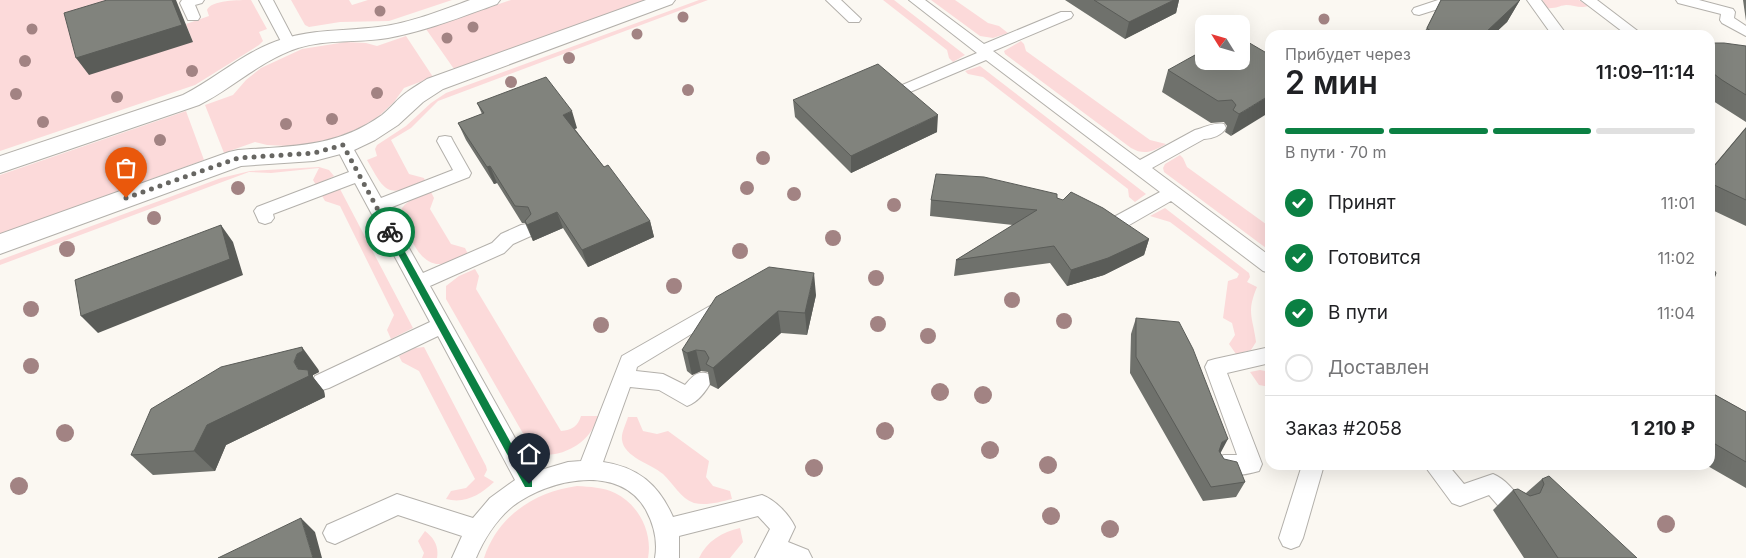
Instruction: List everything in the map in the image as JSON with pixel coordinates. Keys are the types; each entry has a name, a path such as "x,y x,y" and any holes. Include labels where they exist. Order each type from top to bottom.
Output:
{"street":[{"path":"0,165 191,100 216,88 251,62 289,44 323,35 391,31 490,0"},
{"path":"0,244 231,160 257,156 314,153 343,145 367,134 390,120 415,97 435,84 665,0"}],"lane":[{"path":"192,17 187,3 197,0"},
{"path":"266,0 289,44"},
{"path":"833,0 854,19"},
{"path":"916,0 1265,262"},
{"path":"1419,11 1452,0"},
{"path":"1534,0 1556,30"},
{"path":"1588,0 1629,30"},
{"path":"1683,0 1728,12 1727,20 1746,32"},
{"path":"905,89 1066,15"},
{"path":"1139,168 1201,134 1208,134 1218,128"},
{"path":"376,206 463,173 445,142"},
{"path":"343,145 529,484"},
{"path":"265,218 263,211 358,174"},
{"path":"1118,223 1172,193"},
{"path":"418,283 498,248 507,239 526,230"},
{"path":"590,470 629,362 738,296"},
{"path":"322,382 442,326"},
{"path":"1224,465 1251,464 1215,367 1265,356"},
{"path":"623,378 663,382 687,397 702,380"},
{"path":"464,558 471,541 486,518 506,499 529,484 554,474 590,470 604,471 626,478 644,491 658,508 666,529 667,558"},
{"path":"1291,538 1311,470"},
{"path":"1439,470 1460,496 1493,484 1510,503"},
{"path":"335,533 397,504 478,531"},
{"path":"666,529 762,505 783,528 770,553 800,558"}],"shaded area":[{"path":"0,0 173,0 193,42 186,24 209,16 207,10 214,4 226,1 251,0 267,29 259,32 263,41 259,45 195,85 0,151"},
{"path":"291,0 349,0 352,5 368,0 452,0 389,21 340,22 309,27 305,25"},
{"path":"511,0 645,0 454,69 426,29"},
{"path":"699,0 708,0 438,101 411,128 391,140 409,174 424,178 426,183 403,190 389,190 379,180 367,160 377,156 375,149 377,145 406,126 431,103 446,93"},
{"path":"883,0 894,0 965,55 953,62 949,58 947,50"},
{"path":"931,0 955,0 988,23 999,26 1008,33 993,38 980,36"},
{"path":"1543,0 1579,0 1588,6 1566,5 1545,8"},
{"path":"406,36 433,77 404,88 394,102 379,116 360,128 313,144 288,146 267,145 255,142 224,153 205,105 233,95 246,80 261,68 302,49 346,42 366,43 377,46"},
{"path":"1021,41 1026,51 1150,140 1166,144 1145,152 1131,148 1005,54 1004,51"},
{"path":"980,66 1146,194 1135,202 1129,197 1128,189 983,77 968,74 965,71"},
{"path":"186,111 204,160 0,234 0,175"},
{"path":"1180,155 1187,167 1265,223 1265,247 1164,172 1165,164"},
{"path":"319,167 329,170 334,176 316,185 313,180 319,168 271,173 249,172 0,265 0,260 221,178 250,171"},
{"path":"340,189 413,328 391,339 387,330 394,315 340,206 325,201 321,194"},
{"path":"431,192 434,198 430,209 451,244 465,248 468,254 441,264 433,263 421,255 411,240 401,218 402,208 406,204 415,198"},
{"path":"1165,208 1249,273 1250,277 1247,282 1257,287 1251,309 1256,342 1251,350 1236,354 1229,344 1235,335 1232,323 1223,318 1228,281 1237,278 1239,274 1170,222 1150,216"},
{"path":"475,269 479,276 476,289 561,431 574,427 581,416 598,416 589,434 571,449 547,455 533,451 446,299 446,286 459,276"},
{"path":"424,347 486,466 487,470 484,476 494,482 483,491 466,499 446,499 451,491 466,488 475,479 419,371 402,362 399,356 415,348"},
{"path":"1265,371 1265,386 1259,385 1250,372"},
{"path":"628,417 637,417 643,431 657,434 668,431 709,461 706,477 713,486 730,491 732,499 703,504 694,503 685,498 663,474 633,456 624,446 622,434"},
{"path":"577,486 610,491 631,504 646,529 649,548 648,558 484,558 490,543 508,518 532,500 561,489"},
{"path":"740,528 743,542 730,558 699,558 706,547 716,538"},
{"path":"425,531 435,543 437,558 422,558 424,553 418,541"}],"building":[{"path":"107,0 172,0 182,25 76,58 64,13"},
{"path":"1094,0 1174,0 1129,22"},
{"path":"1441,0 1520,0 1488,30 1429,30 1427,28"},
{"path":"1250,43 1265,52 1265,98 1239,114 1233,110 1236,105 1232,100 1218,101 1168,70 1195,55 1195,70 1250,70"},
{"path":"1715,43 1746,46 1746,95 1715,75"},
{"path":"878,64 938,115 851,156 793,100"},
{"path":"546,77 572,111 563,115 604,167 608,165 650,221 582,250 557,212 527,225 525,221 531,214 528,207 515,206 490,166 487,167 458,123 484,113 477,103"},
{"path":"1746,128 1746,200 1715,185 1715,165"},
{"path":"936,174 984,177 1057,194 1057,198 1063,200 1071,192 1103,208 1149,239 1108,258 1071,270 1054,246 956,260 1037,210 931,200"},
{"path":"221,225 230,259 81,316 75,280"},
{"path":"769,267 814,273 805,313 778,311 713,368 706,364 709,358 705,351 696,350 687,353 682,350 716,297"},
{"path":"1136,318 1179,322 1193,349 1228,439 1222,442 1219,451 1224,459 1237,462 1245,482 1211,487 1136,357"},
{"path":"302,347 303,351 297,354 294,362 298,369 308,370 309,376 207,425 194,451 131,455 151,409 221,367"},
{"path":"1715,395 1746,412 1746,462 1715,444"},
{"path":"1549,476 1637,558 1558,558 1513,490 1518,489 1530,496 1540,493 1544,484 1542,479"},
{"path":"301,518 313,558 218,558"}],"way so far":[{"path":"126,198 238,158 314,153 343,145 390,232"}],"route":[{"path":"390,232 529,484"}]}
